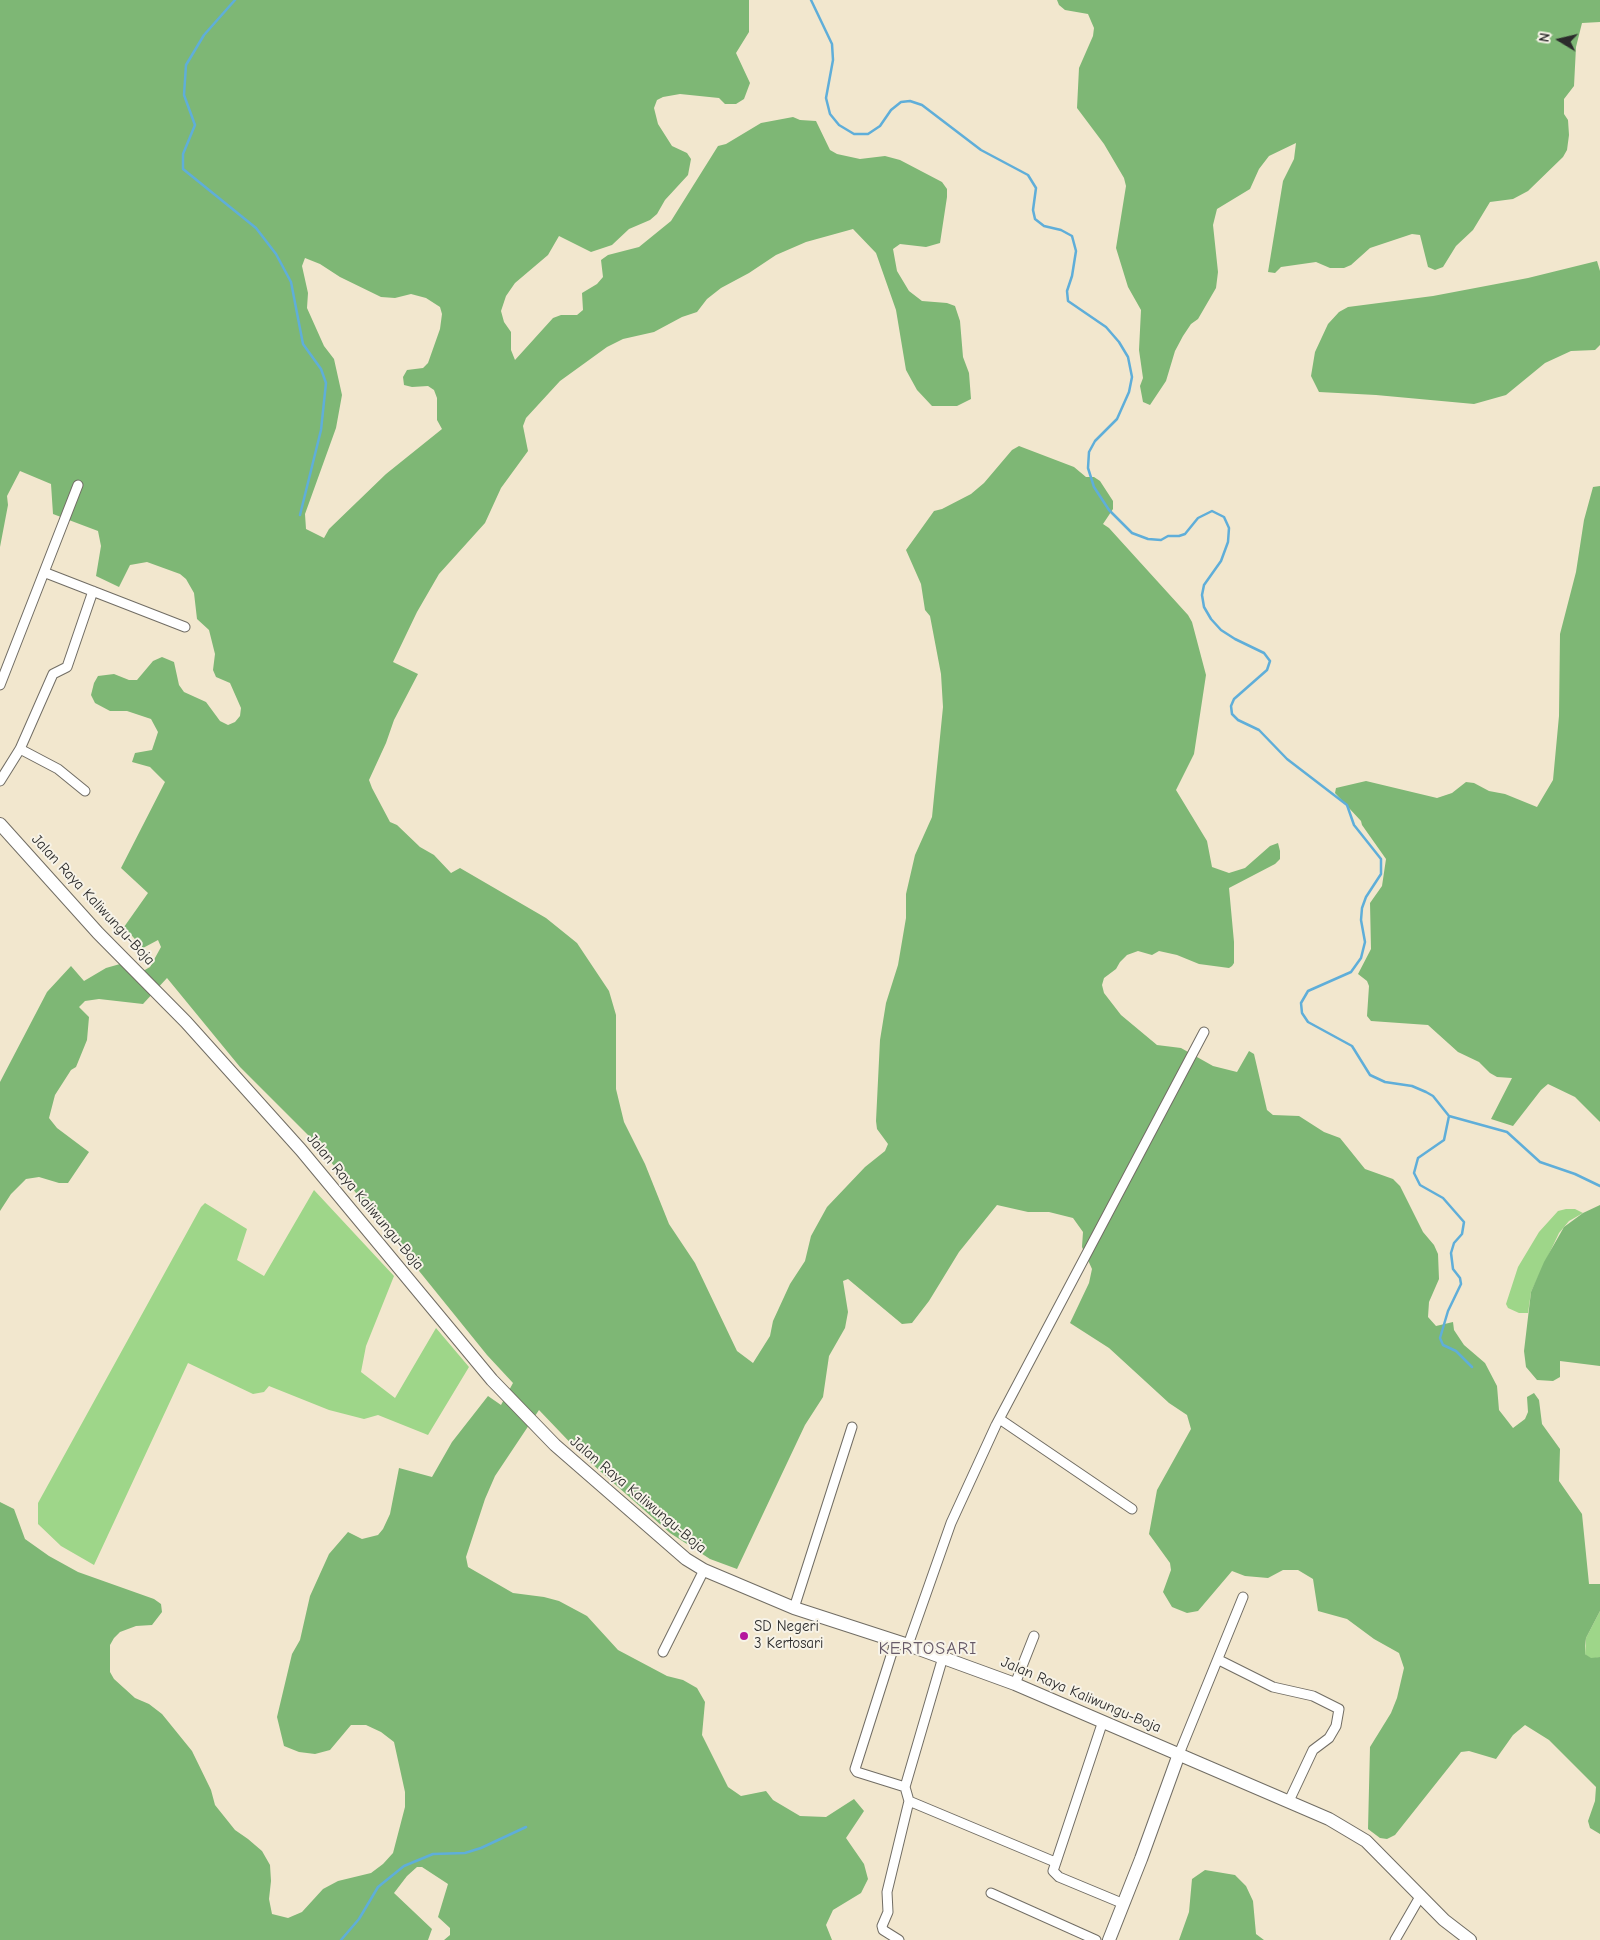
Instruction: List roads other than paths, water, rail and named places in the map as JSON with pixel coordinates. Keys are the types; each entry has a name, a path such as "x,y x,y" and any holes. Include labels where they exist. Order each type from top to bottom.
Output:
{"main road":[{"name":"Jalan Raya Kaliwungu-Boja","path":"0,824 98,933 186,1022 301,1150 492,1380 554,1445 686,1559 704,1570 794,1608 896,1640 1015,1684 1328,1819 1366,1841 1444,1920 1470,1940"},
{"path":"1109,1940 1124,1904 1178,1754"}],"street":[{"path":"0,684 46,573 78,486"},
{"path":"46,573 185,627"},
{"path":"0,780 20,749 53,674 67,667 93,591"},
{"path":"20,749 58,769 85,791"},
{"path":"908,1645 951,1523 1001,1420 1204,1032"},
{"path":"1001,1420 1132,1509"},
{"path":"794,1608 852,1427"},
{"path":"662,1652 704,1570"},
{"path":"1178,1754 1244,1597"},
{"path":"1015,1684 1034,1636"},
{"path":"896,1640 855,1768 857,1772 905,1787"},
{"path":"899,1940 883,1930 882,1926 888,1912 887,1892 909,1801 905,1787 943,1657"},
{"path":"1219,1660 1249,1673 1273,1687 1313,1696 1339,1709 1336,1726 1329,1738 1313,1750 1289,1801"},
{"path":"1103,1721 1054,1862 1053,1871 1056,1875 1124,1904"},
{"path":"909,1801 1054,1862"},
{"path":"991,1893 1096,1940"},
{"path":"1395,1940 1421,1895"}],"waterway":[{"path":"235,0 204,35 186,65 184,95 195,125 183,154 183,169 256,228 276,254 291,282 303,344 321,369 326,383 321,430 300,515"},
{"path":"811,0 832,44 833,60 826,98 830,114 839,125 854,134 868,134 880,126 891,110 901,102 910,101 922,105 981,150 1028,175 1036,188 1033,210 1035,219 1044,226 1061,230 1072,236 1076,251 1072,276 1067,291 1068,301 1106,327 1119,342 1128,357 1132,377 1129,392 1117,419 1095,441 1089,452 1088,468 1094,487 1109,510 1132,533 1148,539 1161,540 1168,536 1185,534 1198,518 1212,511 1224,517 1229,528 1228,542 1221,561 1204,585 1202,595 1204,607 1211,619 1221,630 1264,653 1270,661 1267,670 1234,699 1231,706 1232,714 1238,720 1259,730 1287,759 1347,805 1354,825 1381,859 1381,874 1366,897 1362,908 1361,920 1365,942 1361,958 1351,972 1308,991 1301,1003 1302,1013 1308,1022 1352,1046 1370,1075 1385,1082 1412,1086 1426,1092 1433,1096 1449,1116 1507,1132 1540,1162 1575,1174 1600,1186"},
{"path":"1449,1116 1444,1140 1418,1158 1414,1173 1420,1185 1443,1198 1464,1222 1462,1234 1454,1243 1451,1253 1453,1269 1460,1278 1461,1284 1448,1311 1440,1338 1443,1345 1456,1351 1472,1367"},
{"path":"341,1940 359,1919 378,1887 404,1866 433,1854 465,1853 481,1848 526,1827"}],"place":[{"name":"SD Negeri 3 Kertosari","path":"744,1636"}],"district":[{"name":"KERTOSARI","path":"928,1649"}]}
